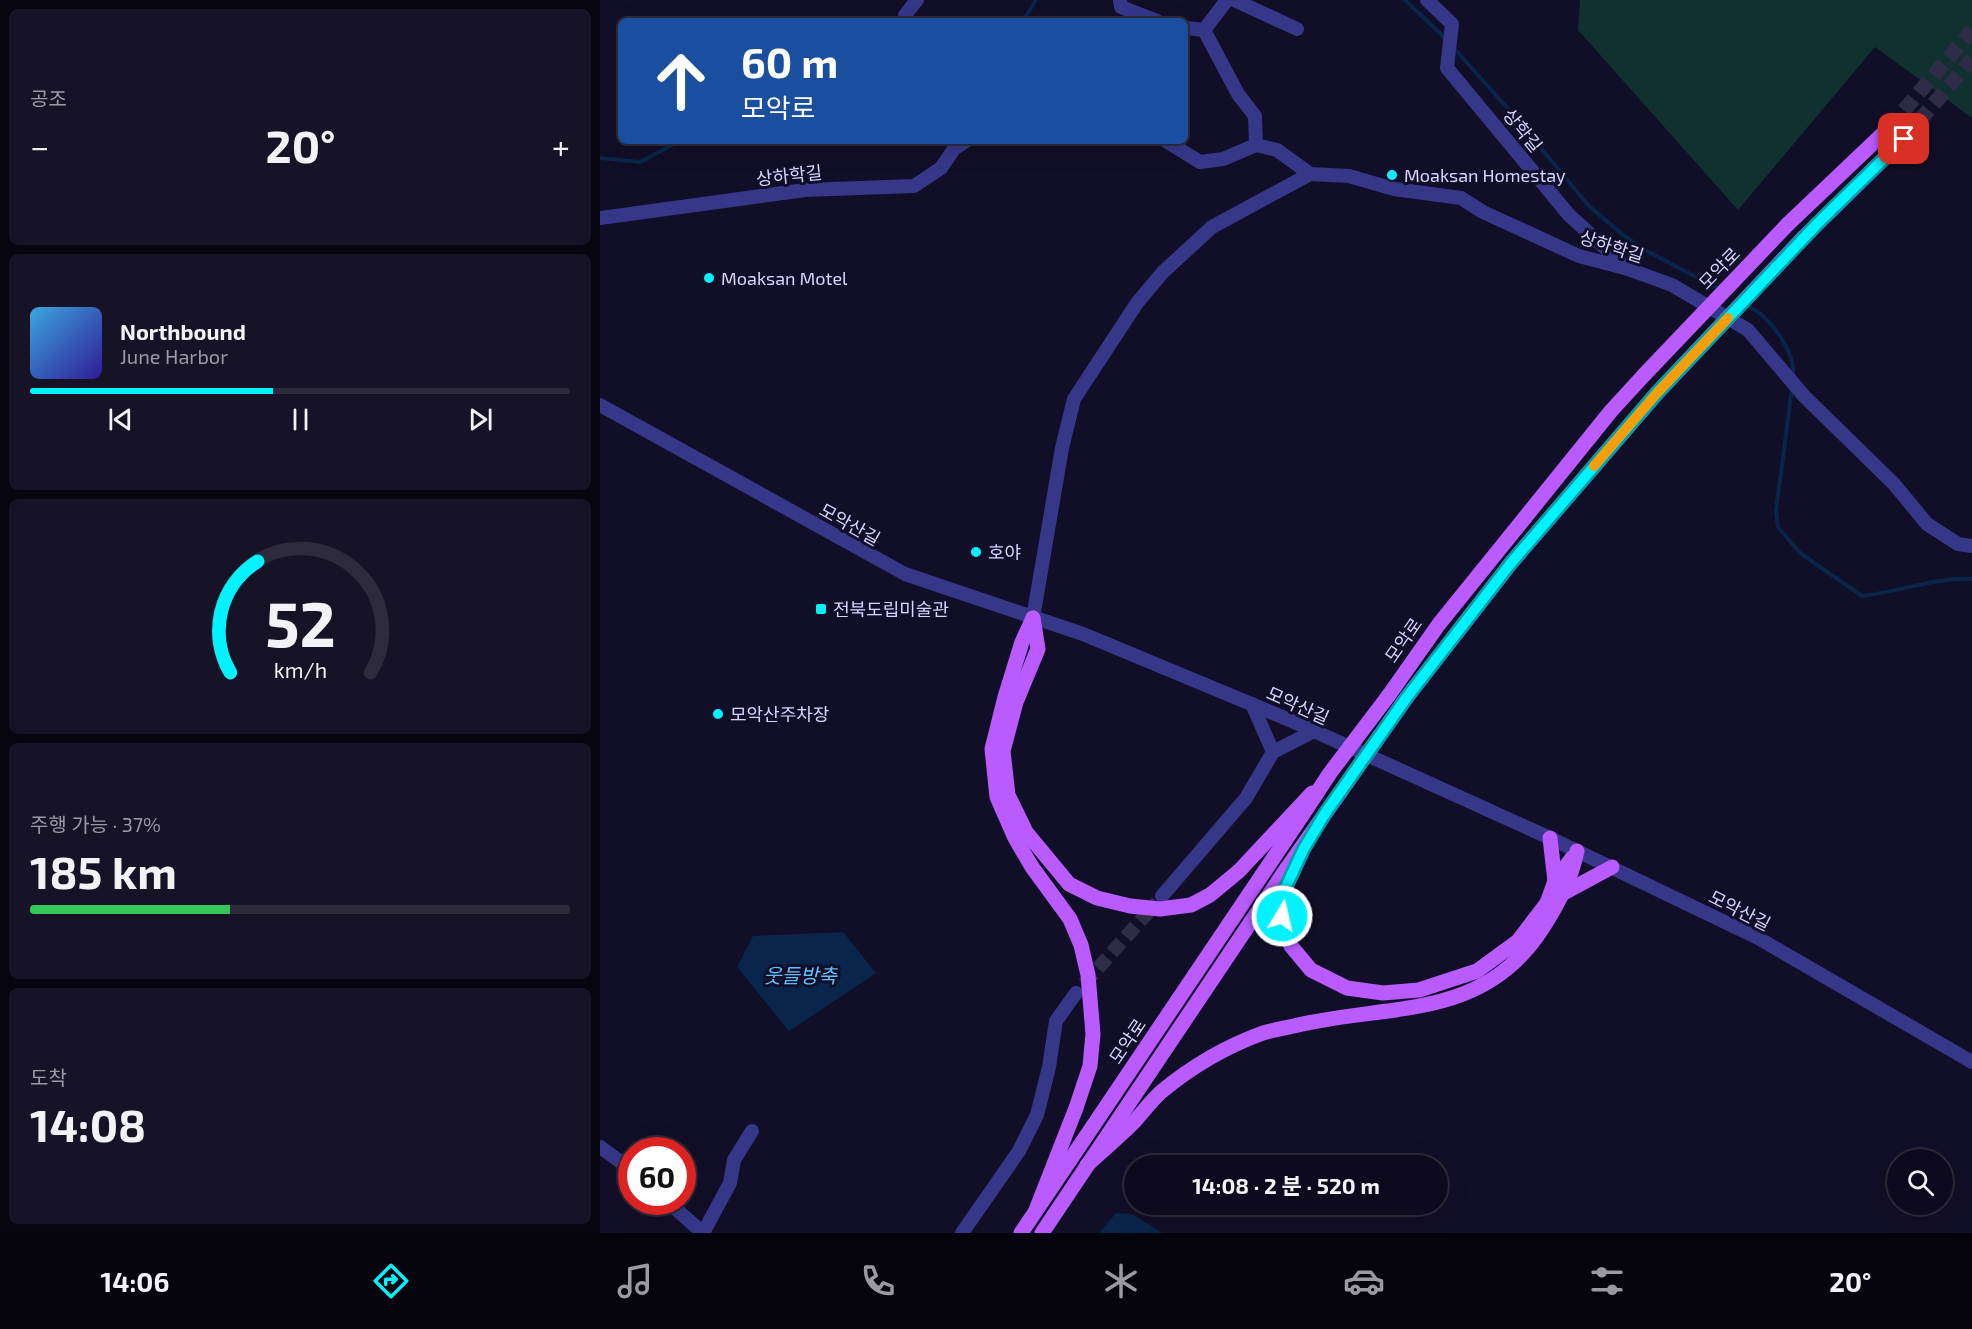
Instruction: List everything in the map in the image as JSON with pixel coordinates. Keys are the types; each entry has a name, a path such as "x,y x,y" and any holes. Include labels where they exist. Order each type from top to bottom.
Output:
{"main road":[{"name":"모악로","path":"1021,1233 1330,773 1439,624 1611,411 1788,224 1889,128"},
{"name":"모악로","path":"1042,1233 1324,815 1407,697 1511,563 1657,393 1804,237 1904,139"},
{"path":"1034,618 1038,649 1016,702 1003,751 1008,795 1026,832 1069,884 1097,898 1130,906 1160,909 1191,905 1210,895 1239,871 1330,773"},
{"path":"1034,618 1022,642 992,749 997,797 1015,838 1032,867 1070,919 1081,945 1088,975 1093,1034 1089,1066 1076,1108 1036,1210"},
{"path":"1324,815 1303,850 1284,891 1282,916 1291,946 1311,970 1347,987 1383,993 1419,990 1477,971 1518,941 1572,872 1577,851"},
{"path":"1087,1165 1160,1093 1186,1073 1220,1053 1264,1033 1324,1018 1421,1007 1467,994 1499,976 1534,941 1559,888 1550,838"},
{"path":"1559,888 1612,867"}],"street":[{"path":"906,18 905,15 917,0"},
{"path":"1120,0 1121,7 1149,18"},
{"path":"1204,30 1227,0"},
{"path":"1234,0 1297,28"},
{"name":"상학길","path":"1427,0 1452,24 1447,68 1569,215 1629,269"},
{"path":"1188,28 1204,30"},
{"path":"1204,30 1238,94 1255,116 1256,145"},
{"name":"상하학길","path":"600,218 805,190 914,186 941,168 954,149 962,144"},
{"path":"1034,618 1060,460 1074,399 1137,303 1163,272 1212,227 1310,174 1277,150 1256,145 1224,159 1200,162 1172,144"},
{"name":"상하학길","path":"1310,174 1349,176 1394,189 1461,198 1484,212 1579,256 1629,269 1672,285 1748,330 1804,396 1894,484 1927,524 1958,544 1972,546"},
{"name":"모악산길","path":"600,405 905,574 1083,634 1314,731 1550,838 1758,938 1972,1062"},
{"path":"1252,704 1273,752"},
{"path":"1162,896 1246,798 1273,752 1314,731"},
{"path":"962,1233 1019,1151 1037,1114 1049,1067 1056,1021 1076,993"},
{"path":"683,1215 703,1233 730,1184 734,1160 752,1131"},
{"path":"600,1147 618,1160"}],"green space":[{"path":"1580,0 1972,0 1972,118 1875,47 1738,210 1578,30"}],"water":[{"name":"웃들방축","path":"843,932 876,973 789,1031 737,967 753,936"},
{"path":"1116,1213 1134,1215 1162,1233 1099,1233"}],"waterway":[{"path":"1025,18 1036,0"},
{"path":"1405,0 1446,39"},
{"path":"1453,47 1589,206 1645,250 1719,289"},
{"path":"600,158 640,162 674,144"},
{"path":"1746,305 1762,315 1780,336 1792,361 1793,377"},
{"path":"1792,388 1776,511 1778,527 1800,553 1862,596 1932,582 1972,579"}],"tunnel":[{"path":"1889,128 1972,30"},
{"path":"1904,139 1972,59"},
{"path":"1084,984 1157,902"}],"slow traffic":[{"path":"1594,466 1657,393 1728,318"}],"place":[{"name":"Moaksan Homestay","path":"1392,175"},
{"name":"Moaksan Motel","path":"709,278"},
{"name":"호야","path":"976,552"},
{"name":"전북도립미술관","path":"821,609"},
{"name":"모악산주차장","path":"718,714"}],"route":[{"path":"1282,916 1284,891 1303,850 1324,815 1407,697 1511,563 1657,393 1818,223 1904,139"}]}
